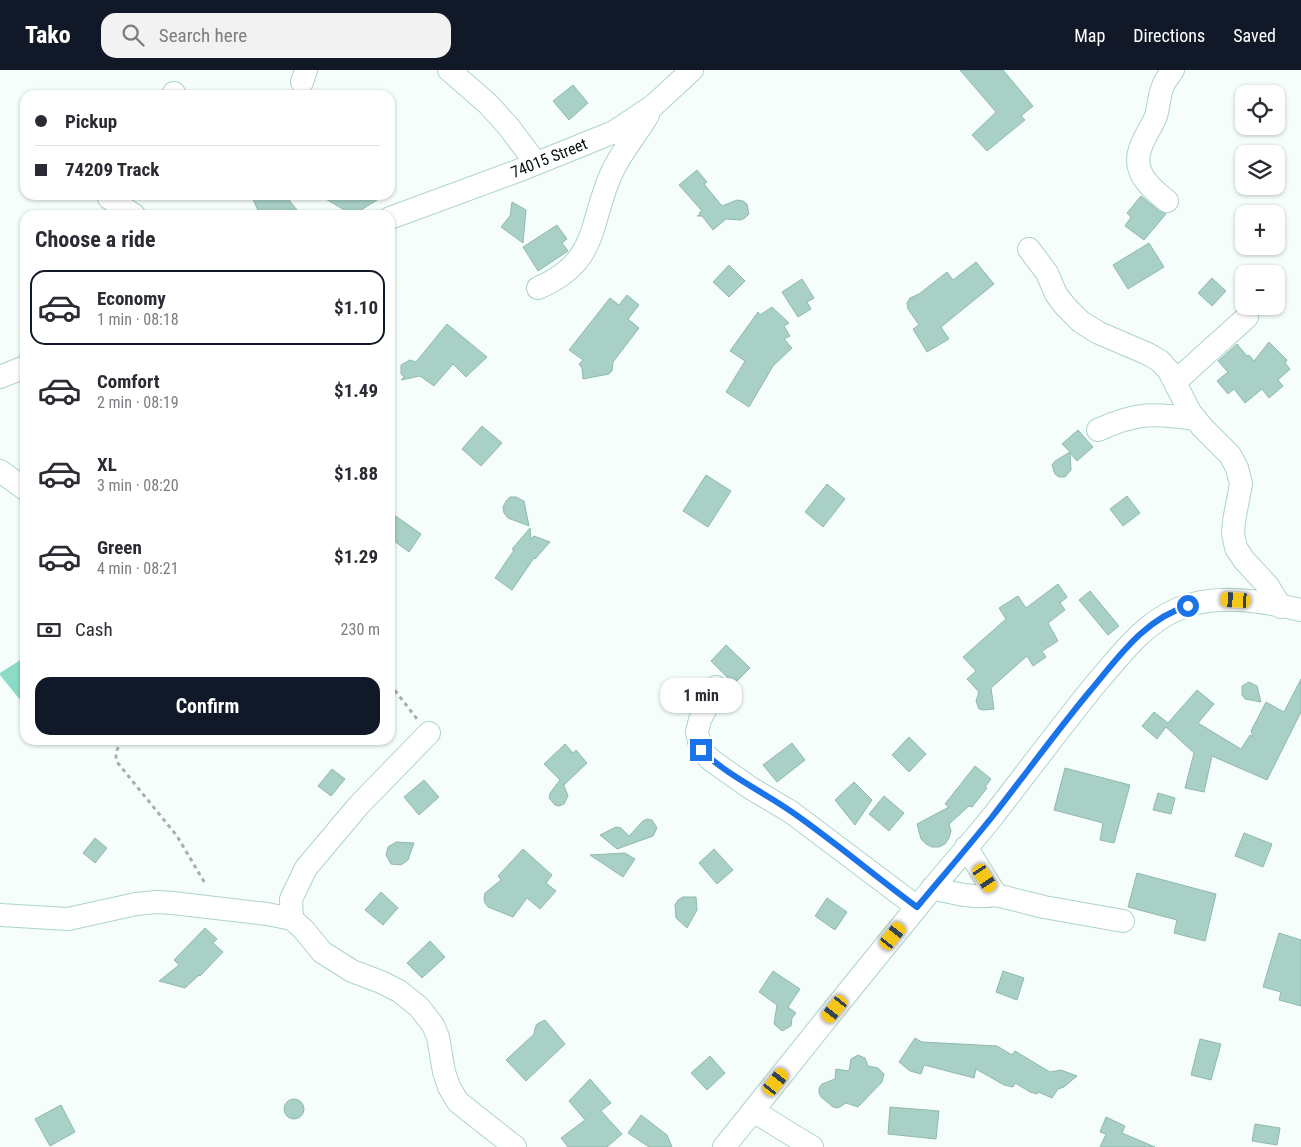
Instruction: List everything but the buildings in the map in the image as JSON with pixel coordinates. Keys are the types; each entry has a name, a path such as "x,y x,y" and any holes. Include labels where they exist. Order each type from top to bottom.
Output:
{"street":[{"path":"449,70 488,104 508,126 536,163"},
{"name":"74015 Street","path":"395,216 614,132 653,106 692,70"},
{"path":"1167,201 1142,178 1138,168 1138,157 1141,145 1157,113 1163,86 1174,70"},
{"path":"538,288 554,281 568,270 585,250 592,235 602,196 613,169 653,106"},
{"path":"112,200 127,210"},
{"path":"1029,249 1047,273 1056,294 1081,322 1099,333 1154,358 1169,370 1176,381 1182,399 1196,420 1230,456 1237,468 1241,484 1233,534 1236,548 1244,560 1291,608"},
{"path":"1176,381 1247,317"},
{"path":"0,377 20,369"},
{"path":"1098,430 1131,417 1152,414 1196,420"},
{"path":"0,471 20,485"},
{"path":"724,1147 932,888 992,817 1067,719 1123,652 1157,621 1177,609 1199,602 1222,600 1250,601 1291,608"},
{"path":"716,686 700,720 697,732 701,750 711,760 749,787 791,812 917,907"},
{"path":"292,919 292,899 306,868 358,805 429,733"},
{"path":"966,847 996,894"},
{"path":"932,888 985,897 996,894 1044,907 1123,922"},
{"path":"0,915 68,919 128,906 157,902 292,919 322,952 352,972 381,982 399,991 419,1007 433,1025 438,1037 444,1072 449,1087 458,1102 515,1147"},
{"path":"753,1111 812,1147"}],"path":[{"path":"395,690 429,733"},
{"path":"119,745 115,757 117,762 181,842 219,909"}],"green space":[{"path":"20,660 20,700 0,675 0,673"}],"route":[{"path":"701,750 711,760 749,787 791,812 917,907 992,817 1067,719 1123,652 1157,621 1177,609 1188,606"}]}
